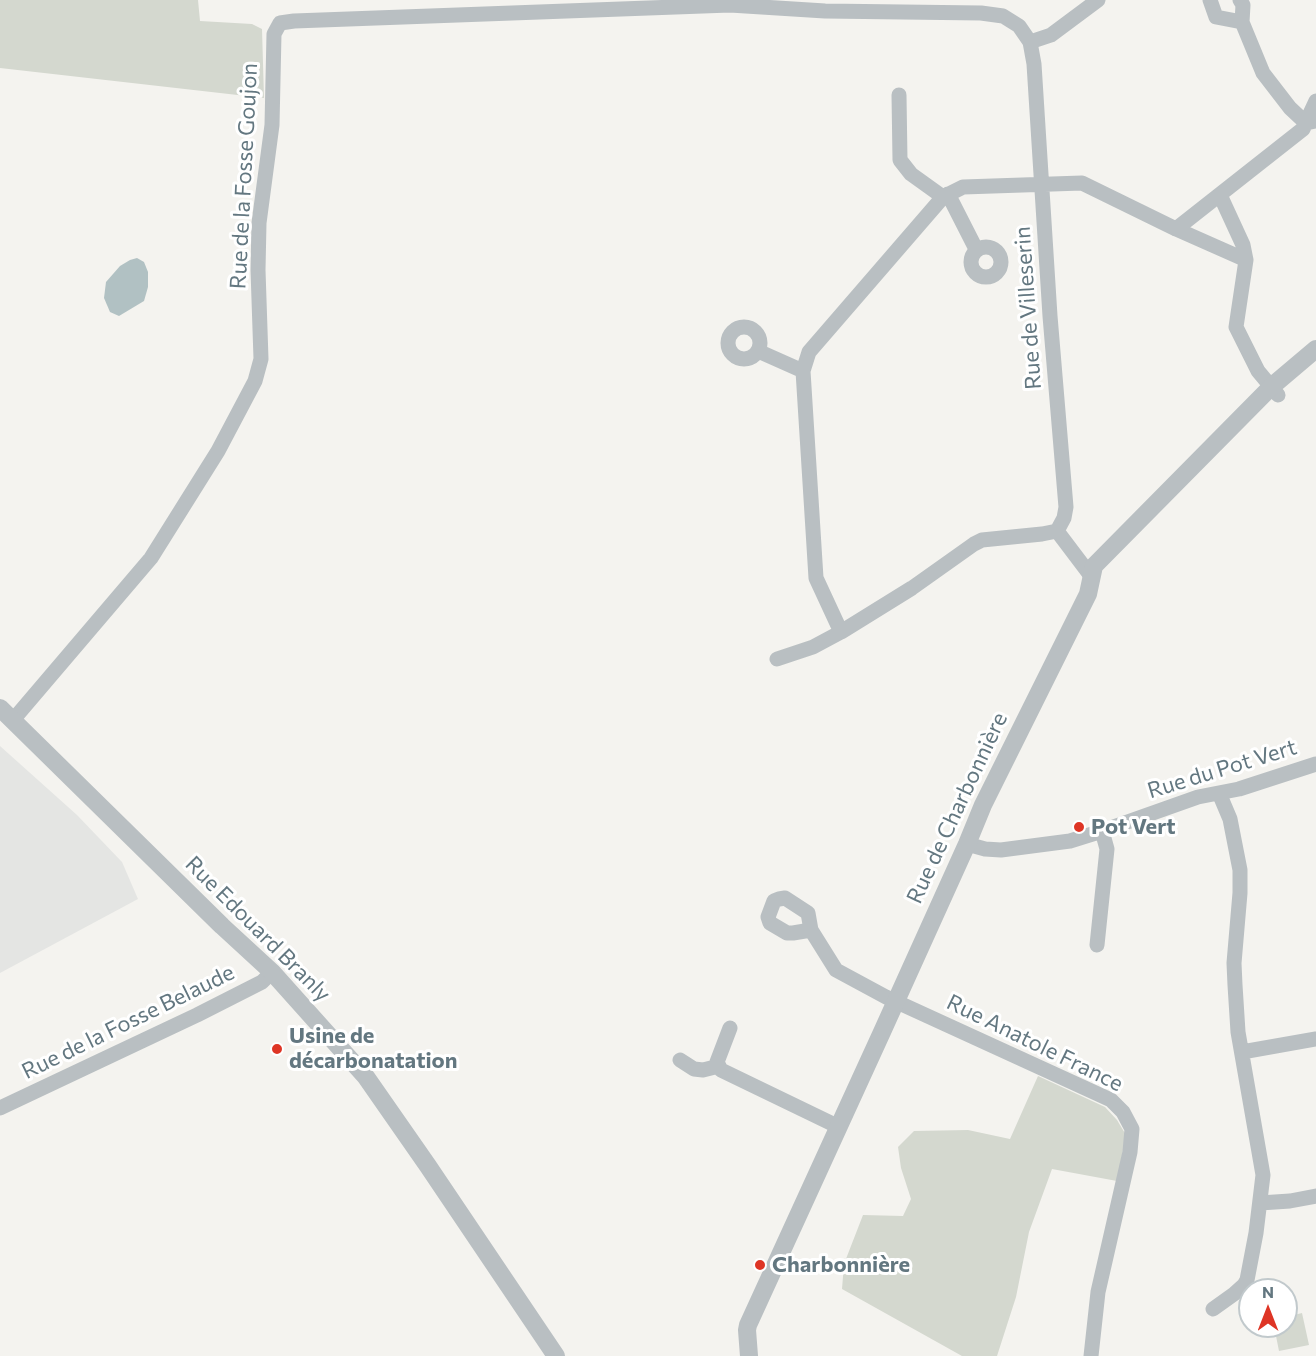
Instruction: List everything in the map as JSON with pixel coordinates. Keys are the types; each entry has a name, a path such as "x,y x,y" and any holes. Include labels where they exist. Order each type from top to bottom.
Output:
{"street":[{"path":"1030,42 1051,35 1098,0"},
{"path":"1210,0 1216,17 1242,22"},
{"path":"1240,0 1243,5 1242,22 1263,73 1290,108 1311,122"},
{"name":"Rue de Villeserin","path":"280,23 730,5 825,11 981,13 1003,16 1019,26 1030,42 1034,63 1050,316 1066,507 1064,518 1057,531"},
{"name":"Rue de la Fosse Goujon","path":"6,714 151,558 219,451 255,381 261,359 259,224 272,125 274,34 280,23"},
{"path":"899,95 900,160 911,174 946,196 976,249"},
{"path":"1176,230 1311,122 1316,101"},
{"path":"841,632 816,578 803,371 809,352 946,196 963,187 1082,183 1176,230 1246,260"},
{"path":"1220,195 1243,245 1246,260 1236,327 1258,371 1275,391"},
{"name":"Rue de Charbonnière","path":"749,1356 748,1325 983,805 1088,594 1094,566 1316,349"},
{"path":"758,351 803,371"},
{"path":"777,659 813,647 841,632 912,588 982,540 1057,531 1091,576"},
{"name":"Rue Edouard Branly","path":"6,714 272,972 366,1077 556,1356"},
{"name":"Rue du Pot Vert","path":"967,844 1001,850 1070,841 1198,797 1239,789 1316,764"},
{"path":"1213,1309 1244,1286 1247,1280 1263,1175 1237,1020 1234,963 1240,870 1230,819 1220,793"},
{"path":"1097,945 1107,849 1102,831"},
{"name":"Rue Anatole France","path":"811,930 836,970 896,1001 1111,1100 1123,1112 1132,1129 1130,1152 1098,1292 1091,1356"},
{"name":"Rue de la Fosse Belaude","path":"0,1108 205,1011 262,982 272,972"},
{"path":"730,1028 717,1062 722,1070 839,1127"},
{"path":"1242,1052 1316,1039"},
{"path":"680,1060 694,1069 703,1070 719,1066"},
{"path":"1260,1203 1316,1196"}],"shaded area":[{"path":"0,0 198,0 200,21 252,24 262,29 264,98 0,68"},
{"path":"137,258 144,262 148,272 148,287 144,301 119,316 110,312 104,298 106,282 120,266"},
{"path":"0,746 77,815 122,862 138,899 0,973"},
{"path":"1038,1076 1105,1107 1117,1120 1126,1135 1117,1181 1052,1169 1029,1232 1016,1297 997,1356 962,1356 842,1289 844,1264 863,1215 903,1216 911,1199 901,1168 898,1147 914,1131 968,1130 1010,1139"},
{"path":"1302,1313 1309,1345 1279,1351 1276,1338 1298,1338 1298,1314"}],"place":[{"name":"Pot Vert","path":"1079,827"},
{"name":"Usine de décarbonatation","path":"277,1049"},
{"name":"Charbonnière","path":"760,1265"}]}
